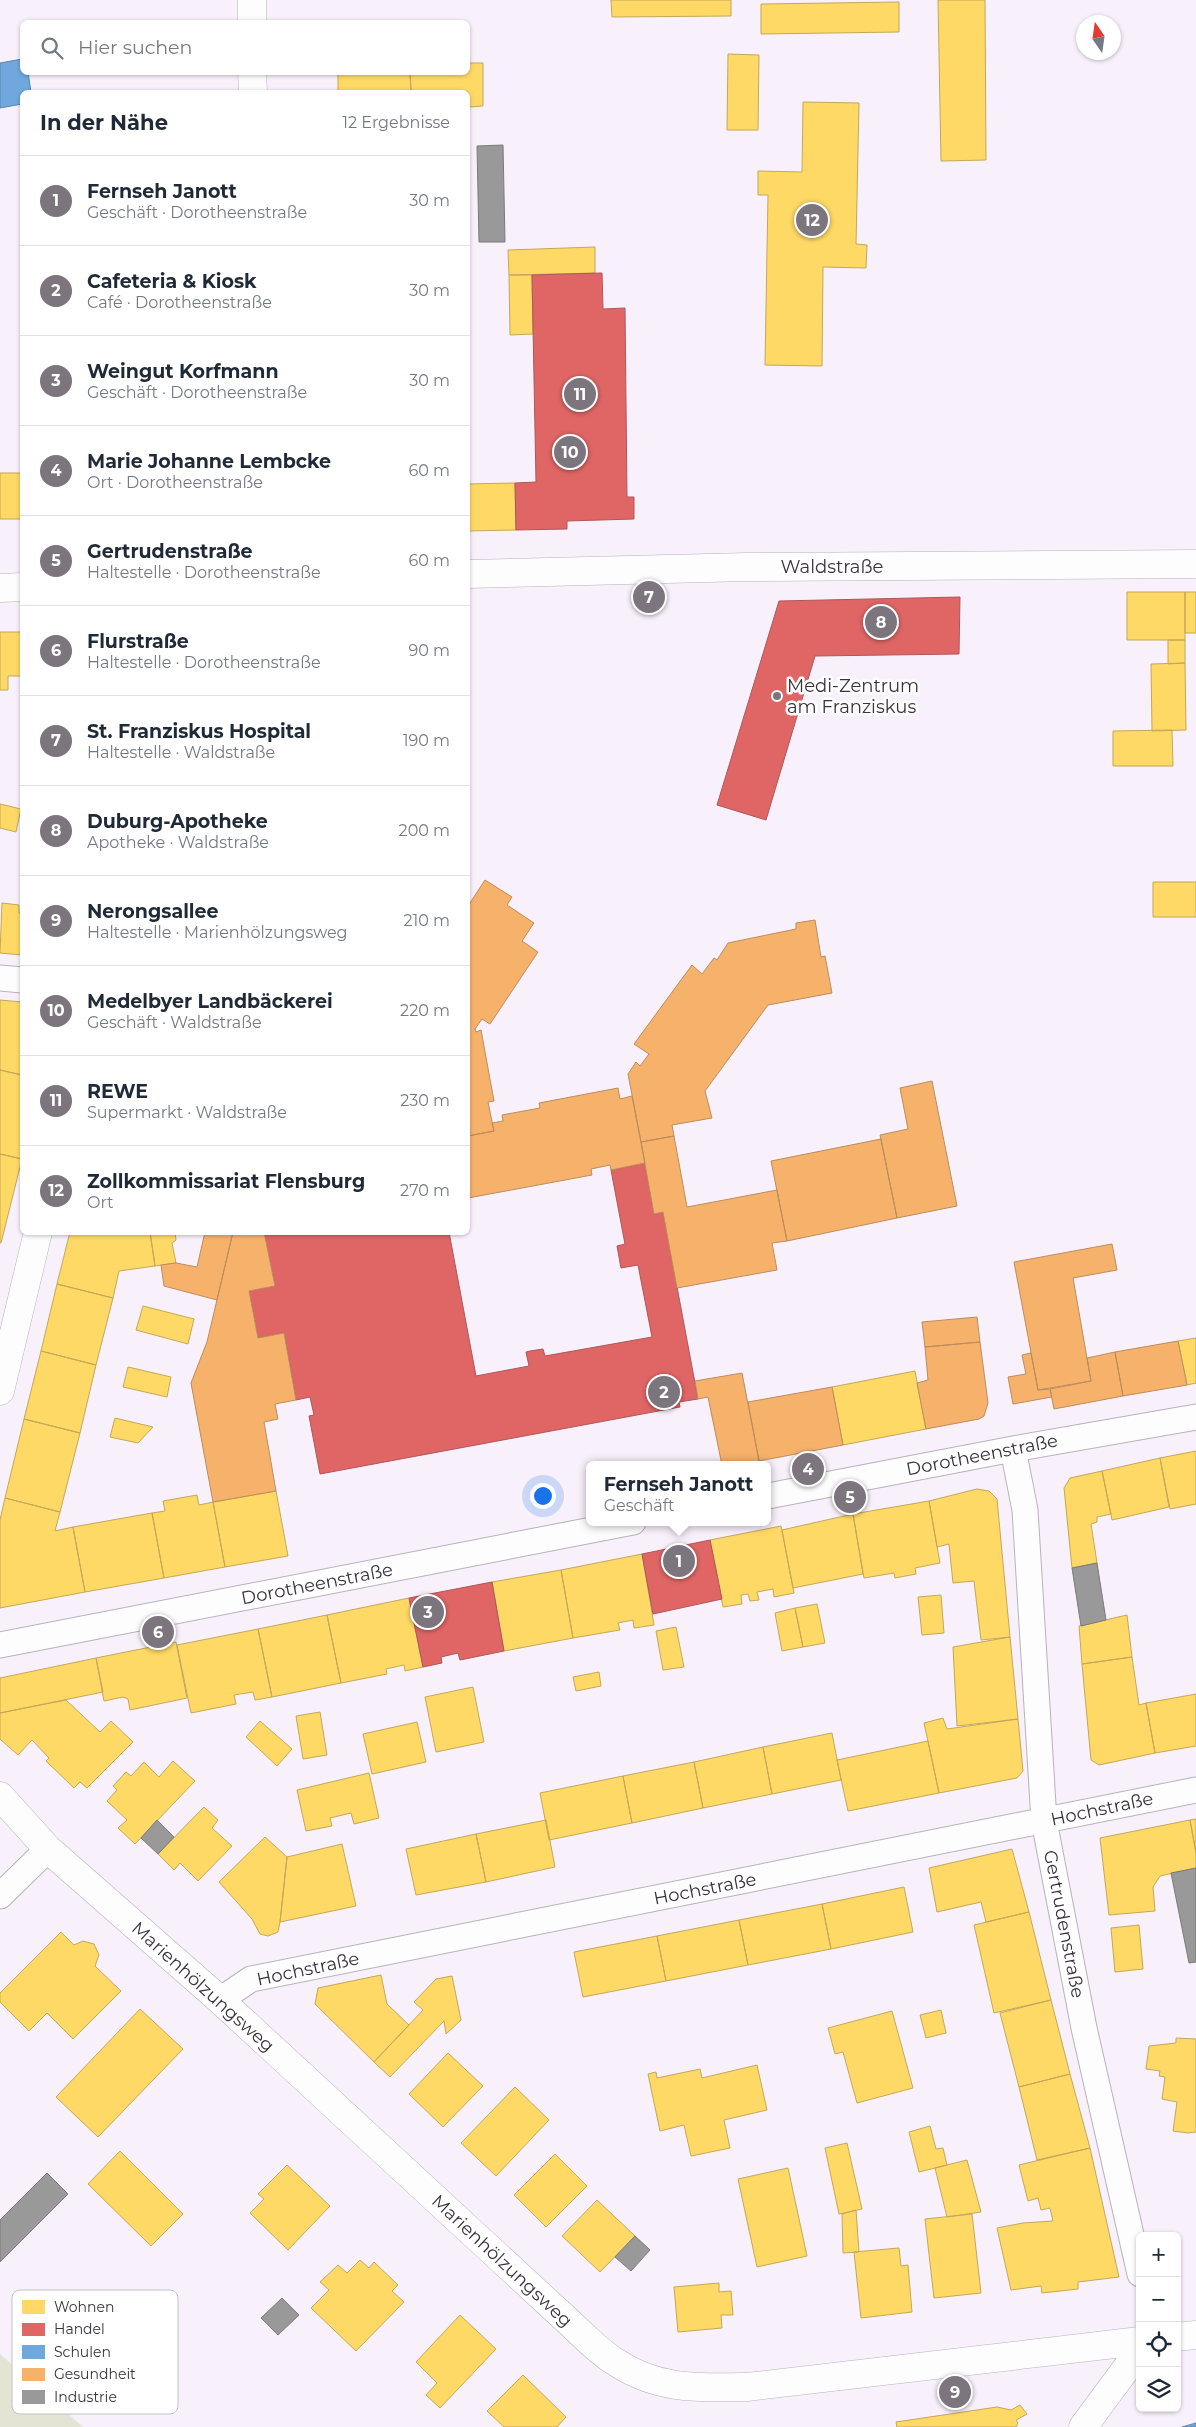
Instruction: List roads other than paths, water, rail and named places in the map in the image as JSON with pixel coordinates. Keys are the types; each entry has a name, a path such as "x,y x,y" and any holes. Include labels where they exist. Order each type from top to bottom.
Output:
{"street":[{"path":"252,0 252,20"},
{"path":"252,75 252,90"},
{"name":"Waldstraße","path":"470,574 747,567 1196,564"},
{"path":"0,588 20,587"},
{"path":"0,978 20,980"},
{"path":"0,1391 37,1235"},
{"name":"Dorotheenstraße","path":"771,1495 1013,1448 1196,1417"},
{"name":"Gertrudenstraße","path":"1013,1448 1024,1510 1044,1821 1084,2028 1136,2256"},
{"name":"Dorotheenstraße","path":"0,1645 612,1526"},
{"name":"Hochstraße","path":"220,2000 252,1979 1196,1790"},
{"name":"Marienhölzungsweg","path":"0,1796 48,1849 220,2000 570,2323 613,2361 650,2381 693,2388 747,2387 1136,2341"},
{"path":"0,1896 48,1849"},
{"path":"1181,2337 1196,2335"},
{"path":"1083,2427 1136,2355"}],"place":[{"name":"Zollkommissariat Flensburg","path":"812,220"},
{"name":"REWE","path":"580,394"},
{"name":"Medelbyer Landbäckerei","path":"570,452"},
{"name":"St. Franziskus Hospital","path":"649,597"},
{"name":"Duburg-Apotheke","path":"881,622"},
{"name":"Medi-Zentrum am Franziskus","path":"777,696"},
{"name":"Cafeteria & Kiosk","path":"664,1392"},
{"name":"Marie Johanne Lembcke","path":"808,1469"},
{"name":"Gertrudenstraße","path":"850,1497"},
{"name":"Fernseh Janott","path":"679,1561"},
{"name":"Weingut Korfmann","path":"428,1612"},
{"name":"Flurstraße","path":"158,1632"},
{"name":"Nerongsallee","path":"955,2392"}]}
